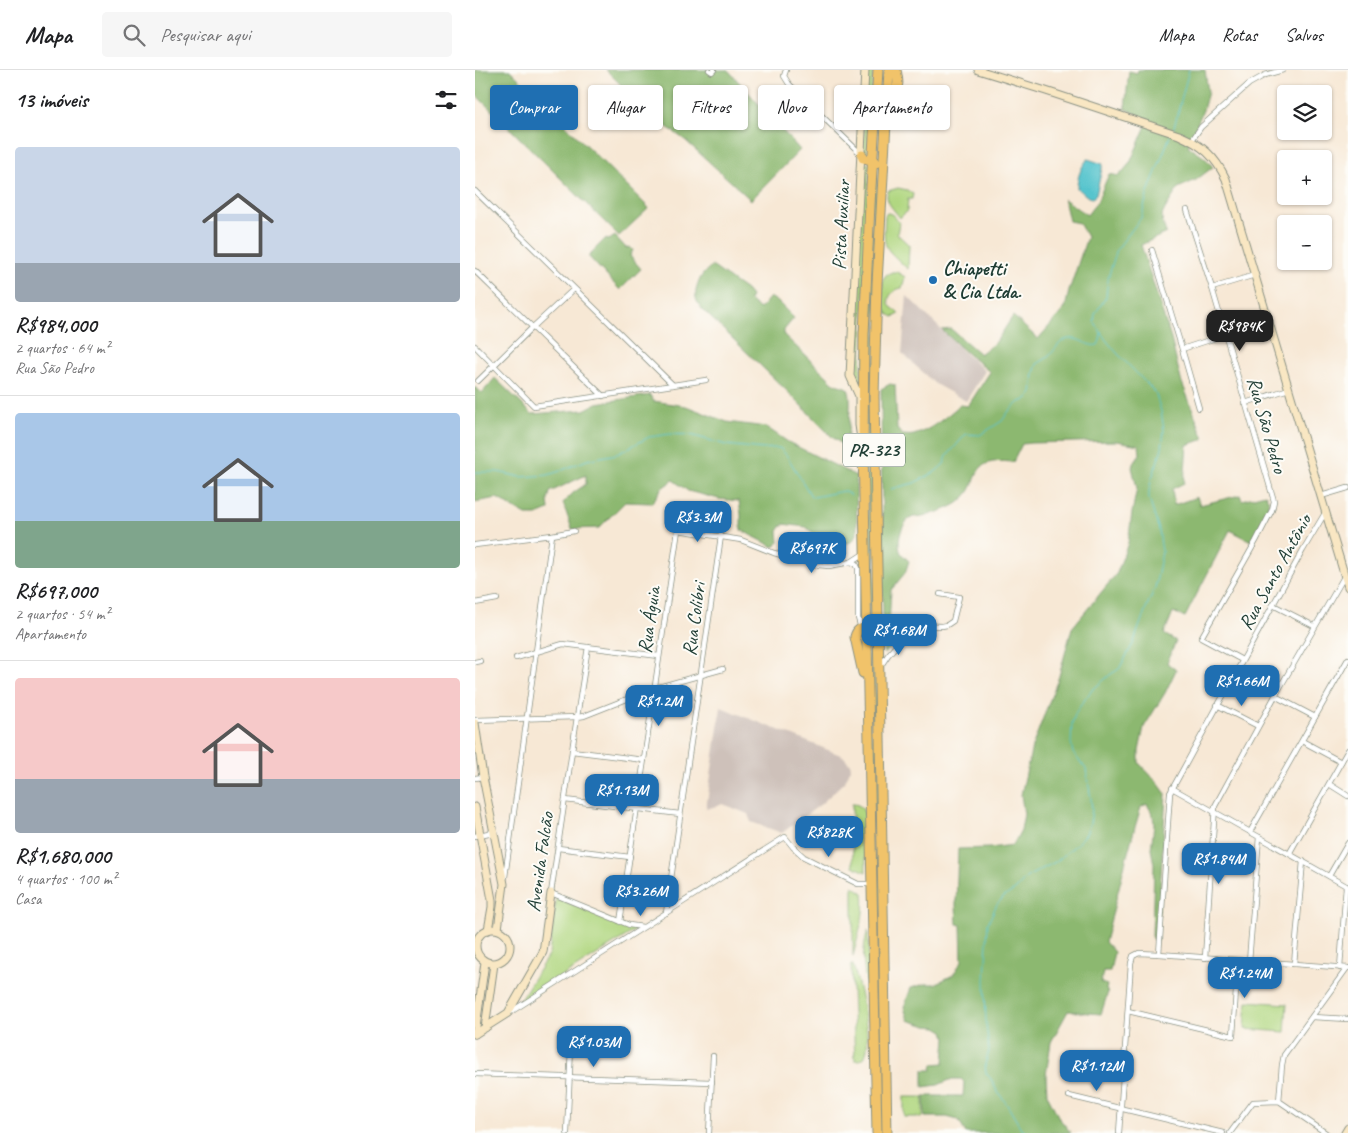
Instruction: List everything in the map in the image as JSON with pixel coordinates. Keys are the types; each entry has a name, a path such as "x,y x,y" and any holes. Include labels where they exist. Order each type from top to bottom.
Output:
{"highway":[{"name":"PR-323","path":"869,628 865,553 863,446 865,160 879,70"},
{"path":"879,70 879,85"},
{"name":"PR-323","path":"888,85 889,70"},
{"path":"895,70 899,85"},
{"name":"PR-323","path":"869,628 879,248 886,130"},
{"path":"865,160 875,162 879,169 879,248"},
{"path":"877,1133 869,751 863,667 855,642 856,633 869,628 873,631 878,685 887,1133"}],"street":[{"path":"709,70 712,72 714,70"},
{"path":"786,70 784,76 789,84 865,160"},
{"name":"Pista Auxiliar","path":"863,446 859,431 859,396 850,376 865,160 865,70"},
{"path":"978,70 1165,129 1200,145 1220,167 1255,274 1348,587"},
{"path":"1192,140 1201,127 1249,84 1265,75 1283,70"},
{"path":"475,191 673,385"},
{"name":"Rua São Pedro","path":"1187,210 1212,288 1274,501 1273,507 1256,541 1201,638 1243,660"},
{"path":"1152,250 1199,408"},
{"path":"475,271 603,396"},
{"path":"1212,288 1255,274"},
{"path":"478,381 574,289"},
{"path":"1183,349 1225,335"},
{"path":"475,346 534,406 706,380"},
{"path":"1245,402 1289,389"},
{"path":"1321,496 1348,488"},
{"name":"Rua Santo Antônio","path":"1159,954 1170,793 1325,513"},
{"name":"Rua Águia","path":"620,922 678,530 721,536"},
{"path":"475,545 574,531"},
{"path":"498,929 553,535"},
{"path":"721,536 741,540 774,553 818,565 829,566 851,562 865,553"},
{"name":"Rua Colibri","path":"666,913 721,536"},
{"path":"851,562 856,564 858,568 858,618 869,628 947,625 953,621 959,597 940,594"},
{"path":"1205,958 1215,806 1314,626 1345,575"},
{"path":"475,603 497,600"},
{"path":"1273,605 1314,626"},
{"path":"878,685 882,662 914,625"},
{"path":"516,658 563,644 659,656"},
{"name":"Avenida Falcão","path":"508,1013 543,952 589,647"},
{"path":"1249,832 1348,659"},
{"path":"504,884 479,778 475,722 584,716 655,688 723,669"},
{"path":"1275,696 1315,717"},
{"path":"1217,705 1258,726"},
{"path":"1302,742 1341,762"},
{"path":"1289,854 1348,750"},
{"path":"572,751 644,760"},
{"path":"1329,784 1348,796"},
{"path":"1172,788 1347,886 1340,968"},
{"path":"565,800 680,814"},
{"path":"475,808 477,835 492,900 488,930"},
{"path":"477,835 493,832"},
{"path":"475,1034 785,836 793,847 804,856 858,884 871,884"},
{"path":"1249,961 1259,837"},
{"path":"1329,876 1348,843"},
{"path":"559,848 630,857"},
{"path":"1294,964 1303,862"},
{"path":"551,893 620,922 643,927"},
{"path":"498,929 507,936 511,943 511,950 505,960 494,964 485,962 478,954 476,947 479,936 488,930 498,929"},
{"path":"1119,1133 1127,1011 1133,956 1139,953 1159,954 1348,968"},
{"path":"1127,1011 1233,1036 1239,960"},
{"path":"475,1034 485,962"},
{"path":"485,1028 494,964"},
{"path":"1279,1101 1284,1055 1348,968"},
{"path":"1313,1017 1348,1019"},
{"path":"567,1133 571,1048"},
{"path":"709,1133 713,1056"},
{"path":"475,1074 712,1082"},
{"path":"1069,1096 1223,1133"},
{"path":"1238,1133 1232,1131 1253,1102 1279,1101 1326,1133"},
{"path":"1345,1133 1348,1128"}],"shaded area":[{"path":"907,296 985,371 966,401 935,384 902,353"},
{"path":"721,707 843,756 851,765 845,781 821,804 782,833 751,822 748,814 723,804 706,809"}],"green space":[{"path":"475,70 510,70 525,85 490,85 490,109 475,94"},
{"path":"606,70 728,70 742,85 673,85 673,130 748,130 748,92 758,103 758,130 782,130 800,150 751,200 685,140 663,124 663,85 621,85"},
{"path":"868,70 873,70 872,85 867,85"},
{"path":"1138,70 1205,70 1208,92 1203,110 1188,146 1205,158 1213,167 1196,180 1178,188 1162,217 1166,233 1141,245 1171,339 1181,380 1204,439 1187,445 1184,483 1172,489 1174,505 1197,497 1200,505 1240,495 1242,500 1265,494 1269,501 1267,511 1251,541 1230,530 1185,617 1173,612 1164,634 1176,641 1167,663 1176,670 1165,693 1144,727 1139,751 1139,763 1166,794 1157,940 1152,939 1154,864 1151,849 1154,825 1153,815 1147,804 1141,807 1105,942 1114,952 1110,971 1103,971 1101,983 1107,985 1106,990 1108,992 1101,1014 1068,1011 1051,1042 1046,1075 1047,1094 1059,1118 1071,1133 966,1133 958,1120 947,1117 925,1117 924,1096 963,1096 964,1082 961,1079 952,1079 938,1085 923,1087 923,1070 932,1070 933,1064 944,1063 946,1037 944,1031 937,1027 908,1020 904,1007 911,988 925,984 935,984 953,975 962,961 961,925 957,924 956,905 958,849 1013,845 1021,830 1024,814 1021,795 1032,747 1059,676 1072,628 1117,573 1128,543 1137,488 1132,467 1140,454 1139,445 1117,441 1022,444 1013,462 987,463 977,473 966,495 958,503 936,513 912,517 905,524 900,534 899,544 902,554 909,561 905,573 891,590 889,625 883,624 881,389 890,384 895,385 897,429 902,435 912,435 927,430 960,405 968,406 990,372 942,330 951,329 980,354 996,342 1013,316 1038,339 1065,308 1087,237 1079,223 1069,221 1064,199 1087,215 1097,202 1109,174 1119,176 1130,163 1148,119 1125,109 1129,71 1137,73"},
{"path":"512,130 570,130 649,208 619,236"},
{"path":"864,130 869,130 867,156 863,152"},
{"path":"867,163 869,164 860,388 853,377 863,168"},
{"path":"875,169 877,174 873,624 871,623 865,376"},
{"path":"898,188 913,194 912,199 908,199 907,211 900,218 887,199 888,191"},
{"path":"887,213 893,215 899,223 897,234 909,245 908,269 886,246 884,226"},
{"path":"615,236 626,248 630,247 633,250 630,256 641,269 620,290 588,256 605,239 609,240"},
{"path":"712,266 746,290 751,296 749,300 760,309 770,297 778,302 794,318 784,330 784,335 835,384 847,388 850,406 847,445 843,445 832,437 702,309 696,300 696,289 702,276"},
{"path":"892,272 897,272 905,277 902,288 893,292 889,297 889,304 898,312 898,315 893,317 888,314 882,302 883,279"},
{"path":"495,378 532,414 584,410 597,403 650,395 653,401 686,406 727,422 766,427 788,442 856,476 857,534 852,542 838,545 837,557 832,557 826,544 806,527 783,524 778,531 779,542 774,547 741,530 739,501 719,499 688,491 673,480 662,488 652,503 625,502 599,528 572,529 563,503 586,484 586,475 550,492 548,500 549,510 537,515 526,515 497,498 475,502 475,387 482,393"},
{"path":"908,628 884,654 883,632"},
{"path":"869,636 872,640 878,725 886,1133 881,1133 873,724"},
{"path":"852,804 861,807 865,815 866,872 853,866"},
{"path":"853,886 863,893 864,901 861,924 853,956"},
{"path":"557,898 629,928 637,929 517,1005 549,954"},
{"path":"868,930 870,999 864,964 864,948"},
{"path":"851,965 853,965 861,997 867,1037 865,1056 858,1060 855,1060"},
{"path":"1247,1001 1287,1004 1285,1032 1245,1029"},
{"path":"904,1097 923,1097 923,1117 904,1117"}],"water":[{"path":"1088,159 1103,164 1096,195 1092,198 1077,188 1080,172"}],"waterway":[{"path":"1173,130 1189,70"},
{"path":"1028,1133 1022,1130 986,1073 985,1064 989,1051 985,980 988,923 997,904 1004,897 1016,889 1027,877 1057,861 1086,834 1090,824 1091,799 1086,769 1073,753 1071,743 1072,723 1076,712 1091,691 1119,669 1133,644 1155,588 1162,552 1159,530 1149,499 1149,491 1162,448 1164,430 1161,411 1156,395 1151,388 1117,353 1094,322 1095,314 1106,297 1108,278 1117,249 1141,218 1148,192 1170,136"},
{"path":"891,489 914,483 935,472 944,464 947,456 965,435 980,435 1002,421 1009,411 1018,403 1027,399 1032,393 1037,364 1049,356 1063,341 1075,339 1089,345 1098,345 1101,333"},
{"path":"475,472 498,472 521,477 548,475 587,460 617,454 649,437 670,434 691,435 726,445 764,449 780,448 787,456 811,496 843,491 851,495"}],"place":[{"name":"Chiapetti & Cia Ltda.","path":"933,280"}]}
